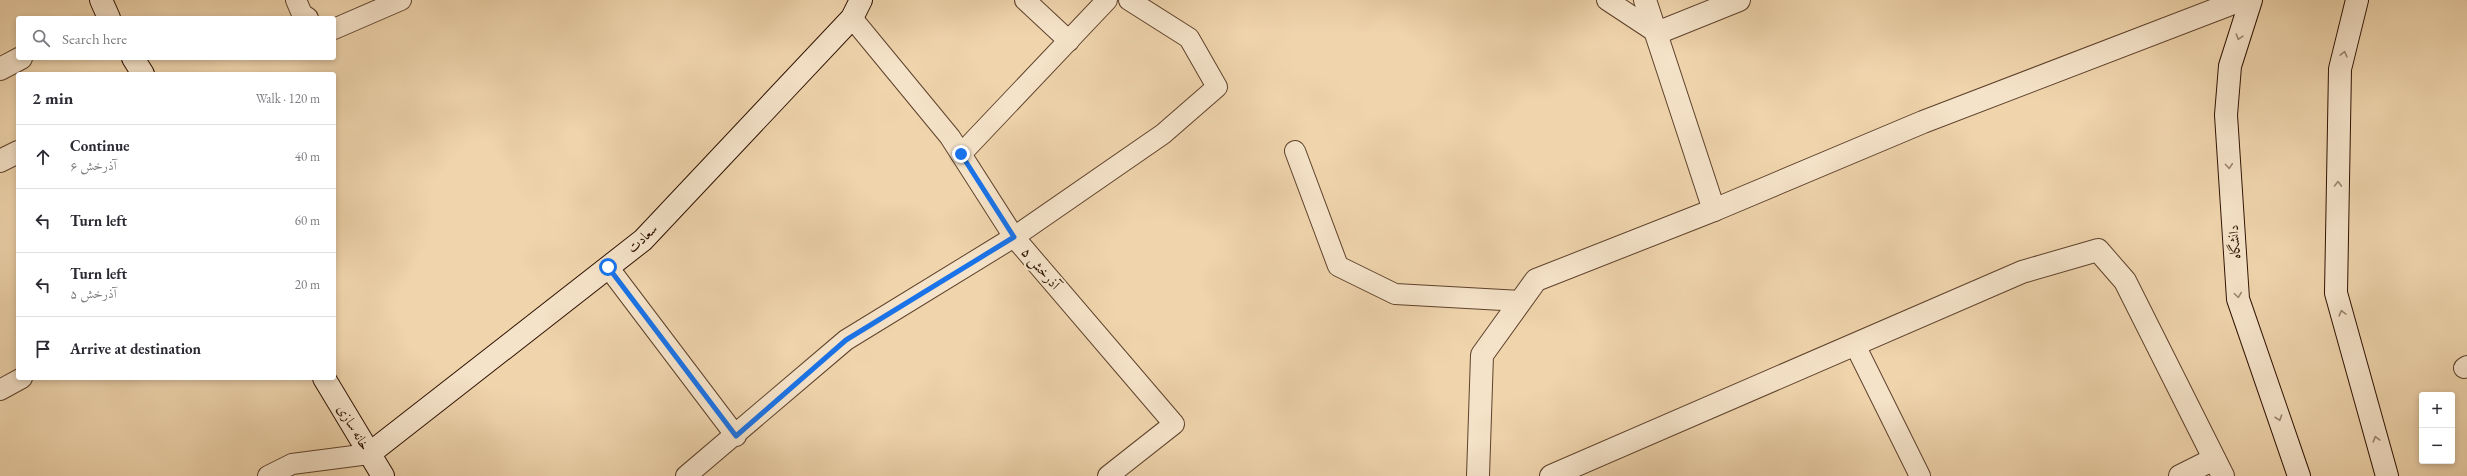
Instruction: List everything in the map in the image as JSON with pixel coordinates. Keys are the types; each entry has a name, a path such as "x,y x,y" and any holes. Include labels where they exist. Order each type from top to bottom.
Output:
{"street":[{"path":"1645,0 1714,210"},
{"path":"1657,33 1739,0"},
{"path":"1478,476 1482,355 1536,280 1714,210 1923,122 2241,0"},
{"name":"دانشگاه","path":"2251,0 2230,66 2226,114 2238,299 2300,476"},
{"path":"2358,0 2340,69 2336,293 2387,476"},
{"name":"سعادت","path":"369,454 643,240 857,9"},
{"path":"0,69 17,60"},
{"path":"134,60 142,72"},
{"path":"0,161 16,153"},
{"path":"1551,476 2022,272 2098,250 2125,281 2218,468 2180,476"},
{"name":"خانه سازی","path":"325,380 383,476"}],"lane":[{"path":"296,0 302,14 305,16"},
{"path":"336,28 401,0"},
{"path":"1025,0 1068,41"},
{"path":"961,154 1107,0"},
{"path":"686,476 736,436 846,340 1014,237 1163,134 1217,87 1189,38 1129,0"},
{"path":"1607,0 1657,33"},
{"name":"آذرخش ۵","path":"857,9 950,137 1014,237 1174,424 1108,476"},
{"path":"1295,151 1338,266 1395,294 1521,300"},
{"path":"608,267 736,436"},
{"path":"1855,345 1920,476"},
{"path":"0,390 18,380"},
{"path":"268,476 292,464 369,454"}],"route":[{"path":"608,267 736,436 846,340 1014,237 961,154"}]}
